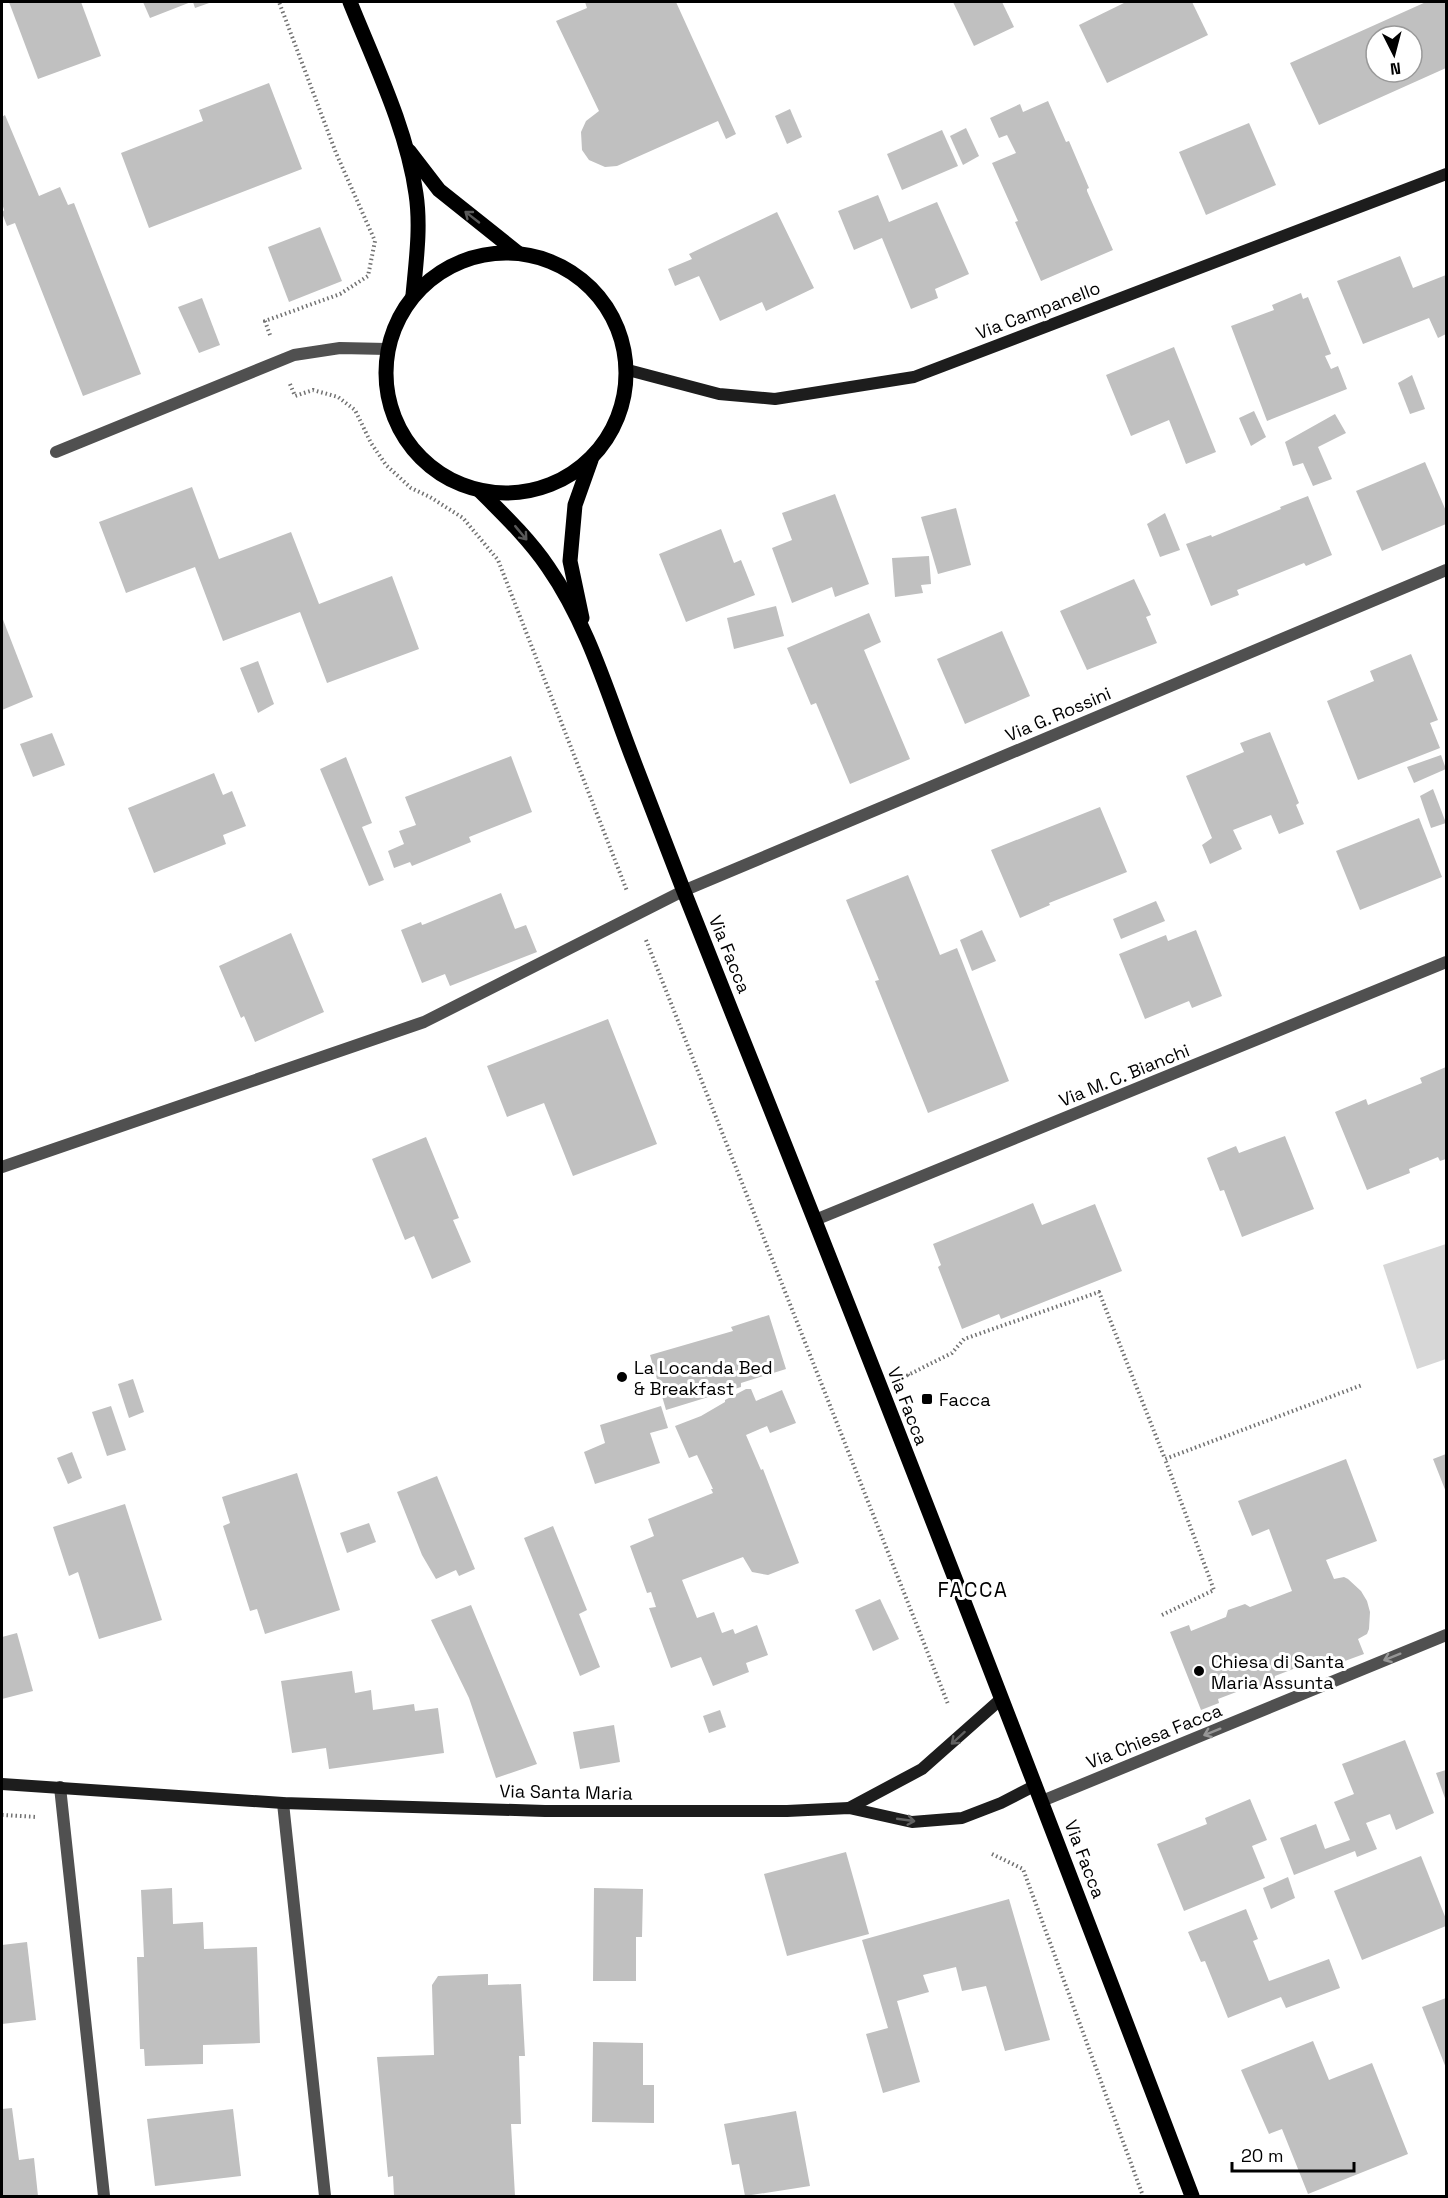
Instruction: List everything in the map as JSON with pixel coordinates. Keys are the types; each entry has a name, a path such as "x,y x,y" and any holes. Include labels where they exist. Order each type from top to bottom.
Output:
{"main road":[{"path":"350,2 408,149 417,196 418,232 413,295"},
{"path":"408,149 440,190 518,253"},
{"name":"Via Campanello","path":"628,370 719,394 775,399 914,377 1446,174"},
{"path":"518,253 534,255 566,267 604,302 627,355 628,370 624,405 607,441 591,460 572,476 532,492 480,491 456,484 427,465 401,435 386,393 387,350 389,339 400,314 413,295 439,272 472,257 518,253"},
{"name":"Via Facca","path":"585,632 570,561 575,505 591,460"},
{"name":"Via Facca","path":"480,491 518,529 550,568 585,632 683,891 815,1220 1036,1785 1192,2196"},
{"name":"Via Santa Maria","path":"849,1808 922,1769 1001,1699"},
{"name":"Via Santa Maria","path":"2,1784 283,1803 545,1811 787,1811 849,1808 912,1822 962,1818 1001,1803 1036,1785"}],"street":[{"path":"56,452 294,355 340,348 387,350"},
{"name":"Via G. Rossini","path":"2,1167 423,1022 683,891 1446,570"},
{"name":"Via M. C. Bianchi","path":"815,1220 1446,963"},
{"name":"Via Chiesa Facca","path":"1042,1801 1446,1635"},
{"path":"60,1787 104,2196"},
{"path":"283,1803 325,2196"}],"path":[{"path":"279,2 336,153"},
{"path":"509,583 636,914 948,1704"},
{"path":"912,1385 908,1375 952,1353 964,1339 1099,1292 1214,1590 1162,1615"},
{"path":"1165,1460 1362,1385"},
{"path":"992,1854 1023,1869 1143,2196"}],"shaded area":[{"path":"1446,1244 1446,1359 1417,1369 1383,1265"}],"building":[{"path":"9,2 81,2 101,56 38,79"},
{"path":"143,2 191,2 150,18"},
{"path":"193,2 212,2 195,8"},
{"path":"585,2 676,2 736,134 726,139 718,121 617,166 605,167 589,160 582,150 581,132 586,121 599,111 556,21 587,8"},
{"path":"953,2 1002,2 1014,27 974,46"},
{"path":"1126,2 1192,2 1208,35 1107,83 1079,25"},
{"path":"1426,2 1446,2 1446,68 1424,78 1424,24 1377,24"},
{"path":"1364,30 1364,84 1410,84 1319,125 1290,63"},
{"path":"269,83 302,169 149,228 121,153 203,121 199,110"},
{"path":"1048,101 1066,142 1069,141 1089,188 1087,191 1113,250 1041,281 992,163 1016,153 1007,135 999,138 990,118 1020,104 1023,112"},
{"path":"790,109 802,137 787,144 775,116"},
{"path":"5,115 39,196 60,187 68,205 74,203 141,374 83,396 15,223 7,226 2,213 4,210 2,203 2,117"},
{"path":"1249,123 1276,185 1206,215 1179,152"},
{"path":"966,128 979,156 963,165 950,136"},
{"path":"942,130 958,166 902,190 887,154"},
{"path":"878,195 889,222 937,202 969,274 935,289 938,298 911,309 882,238 854,250 838,211"},
{"path":"777,212 814,288 766,311 762,302 720,321 699,276 675,286 668,269 692,259 689,254"},
{"path":"320,227 342,281 289,302 268,247"},
{"path":"1400,256 1413,288 1446,275 1446,334 1438,338 1429,318 1363,344 1337,281"},
{"path":"1301,293 1303,299 1308,297 1331,354 1325,356 1331,369 1338,366 1347,389 1267,421 1231,326 1274,310 1272,305"},
{"path":"202,298 220,345 199,353 178,307"},
{"path":"1174,347 1216,452 1186,464 1169,420 1131,436 1106,375"},
{"path":"1412,375 1425,409 1410,414 1398,383"},
{"path":"1254,411 1266,437 1251,446 1239,418"},
{"path":"1335,414 1346,433 1318,447 1332,479 1313,486 1303,463 1293,466 1285,442"},
{"path":"1425,462 1446,511 1446,524 1382,551 1356,491"},
{"path":"192,487 219,559 291,532 319,604 392,576 419,649 327,683 300,612 223,641 195,567 126,593 99,522"},
{"path":"835,494 869,584 835,597 832,587 792,603 772,548 792,540 782,513"},
{"path":"1308,496 1332,555 1306,566 1304,563 1237,590 1239,595 1211,606 1186,544 1211,535 1212,537"},
{"path":"956,508 971,565 938,574 921,517"},
{"path":"1165,513 1180,550 1160,557 1147,524"},
{"path":"721,529 734,563 741,560 755,595 686,622 659,554"},
{"path":"929,556 931,584 921,585 923,593 895,597 892,558"},
{"path":"1134,579 1151,615 1146,617 1157,643 1087,670 1060,611"},
{"path":"776,606 784,636 734,649 727,618"},
{"path":"869,613 881,642 864,650 910,759 850,784 816,703 811,705 787,648"},
{"path":"2,617 33,697 2,710"},
{"path":"1002,631 1030,696 965,724 937,659"},
{"path":"1411,654 1438,720 1430,723 1440,748 1358,780 1327,701 1374,681 1370,671"},
{"path":"258,661 274,704 258,713 240,668"},
{"path":"1270,732 1299,803 1296,805 1304,824 1279,834 1271,815 1233,830 1242,849 1210,864 1202,845 1212,838 1186,776 1244,752 1240,743"},
{"path":"52,733 65,765 33,777 20,744"},
{"path":"1441,755 1446,769 1414,783 1407,767"},
{"path":"511,756 532,812 469,837 471,842 412,866 410,862 394,868 388,851 404,844 399,831 416,825 405,797"},
{"path":"346,757 372,823 362,827 384,880 369,886 320,769"},
{"path":"214,773 223,795 232,791 246,826 223,835 226,844 154,873 128,808"},
{"path":"1433,789 1446,823 1431,828 1420,796"},
{"path":"1100,807 1127,872 1049,903 1050,905 1020,918 991,850"},
{"path":"1419,818 1442,877 1360,910 1336,851"},
{"path":"908,875 940,955 957,948 1009,1081 928,1113 875,981 879,980 846,900"},
{"path":"501,893 515,929 526,925 537,952 450,986 445,974 422,983 401,930 421,922 422,925 425,924"},
{"path":"1156,901 1165,921 1121,939 1113,919"},
{"path":"982,930 996,961 972,971 960,940"},
{"path":"1196,930 1222,996 1192,1008 1189,1001 1145,1019 1119,954 1166,935 1168,941"},
{"path":"291,933 324,1012 255,1042 244,1016 241,1018 219,966"},
{"path":"608,1019 657,1144 573,1176 544,1103 507,1117 487,1066"},
{"path":"1446,1067 1446,1159 1440,1161 1438,1157 1409,1169 1410,1173 1367,1190 1335,1112 1366,1099 1368,1105 1422,1083 1420,1078"},
{"path":"1285,1136 1314,1209 1242,1237 1224,1190 1220,1191 1207,1158 1236,1146 1239,1153"},
{"path":"426,1137 459,1218 453,1220 471,1262 432,1279 414,1236 405,1240 372,1159"},
{"path":"1033,1203 1042,1225 1095,1204 1122,1271 1001,1319 999,1314 962,1329 938,1267 941,1265 933,1244"},
{"path":"769,1315 786,1369 741,1383 741,1387 666,1410 650,1355 733,1331 731,1327"},
{"path":"133,1379 144,1412 129,1418 118,1384"},
{"path":"746,1389 751,1389 756,1401 782,1390 796,1423 770,1433 767,1426 746,1435 761,1470 763,1469 799,1563 768,1575 752,1572 743,1557 682,1580 697,1618 714,1612 722,1633 733,1629 735,1634 757,1625 768,1655 746,1663 749,1672 713,1686 701,1657 671,1668 649,1608 656,1607 651,1592 647,1593 630,1546 654,1536 648,1519 713,1493 697,1455 689,1458 675,1426 701,1416"},
{"path":"111,1406 126,1450 107,1456 92,1412"},
{"path":"661,1406 668,1428 650,1433 660,1463 595,1484 584,1452 605,1443 600,1425"},
{"path":"72,1452 82,1478 68,1484 57,1458"},
{"path":"1446,1454 1446,1492 1433,1459"},
{"path":"1346,1459 1377,1541 1326,1560 1334,1579 1344,1577 1348,1579 1361,1591 1367,1601 1370,1612 1369,1629 1367,1634 1358,1639 1364,1654 1323,1669 1319,1659 1275,1676 1274,1683 1257,1689 1252,1686 1218,1699 1219,1703 1201,1710 1170,1632 1189,1625 1191,1631 1226,1617 1228,1610 1245,1604 1250,1607 1292,1591 1269,1529 1252,1536 1238,1501"},
{"path":"297,1473 340,1610 265,1634 257,1609 250,1611 223,1526 230,1523 222,1497"},
{"path":"437,1476 475,1569 459,1576 456,1570 436,1579 422,1555 397,1492"},
{"path":"125,1504 162,1620 99,1639 78,1572 69,1576 53,1527"},
{"path":"369,1523 376,1542 347,1553 340,1533"},
{"path":"553,1526 587,1610 579,1614 600,1667 580,1676 524,1538"},
{"path":"880,1599 899,1639 873,1651 855,1610"},
{"path":"471,1605 537,1764 496,1778 469,1698 431,1620"},
{"path":"17,1633 33,1691 2,1699 2,1637"},
{"path":"352,1671 355,1693 371,1690 373,1710 414,1704 415,1711 438,1708 444,1753 329,1769 326,1748 292,1753 281,1681"},
{"path":"720,1710 726,1727 709,1733 703,1716"},
{"path":"614,1725 620,1762 580,1769 573,1732"},
{"path":"1405,1740 1434,1813 1396,1830 1390,1814 1366,1823 1377,1849 1357,1857 1355,1851 1294,1875 1280,1838 1316,1824 1325,1849 1350,1840 1334,1802 1354,1794 1342,1764"},
{"path":"1446,1770 1446,1801 1436,1773"},
{"path":"1250,1799 1267,1840 1252,1846 1265,1878 1184,1911 1157,1844 1207,1824 1205,1818"},
{"path":"846,1852 869,1934 787,1956 764,1874"},
{"path":"1421,1856 1446,1919 1446,1926 1362,1960 1334,1891"},
{"path":"1288,1877 1295,1898 1271,1909 1263,1888"},
{"path":"172,1888 173,1924 203,1922 204,1949 257,1947 260,2043 203,2045 203,2064 145,2066 144,2049 140,2049 137,1957 144,1957 141,1890"},
{"path":"594,1888 643,1889 642,1937 636,1937 636,1981 593,1981"},
{"path":"1009,1899 1050,2040 1005,2051 986,1986 962,1991 956,1967 923,1975 929,1992 897,2001 920,2082 883,2093 866,2034 888,2028 862,1940"},
{"path":"1246,1909 1258,1939 1253,1941 1269,1981 1329,1959 1340,1988 1286,2008 1281,1997 1228,2018 1205,1961 1201,1962 1188,1932"},
{"path":"27,1942 36,2020 2,2024 2,1945"},
{"path":"488,1974 488,1985 521,1984 525,2056 519,2056 521,2124 511,2124 515,2196 394,2196 393,2176 388,2177 377,2057 434,2055 432,1985 438,1976"},
{"path":"1446,1998 1446,2068 1422,2007"},
{"path":"1313,2041 1329,2080 1372,2063 1408,2154 1308,2194 1282,2129 1269,2134 1241,2070"},
{"path":"593,2042 643,2043 643,2085 654,2085 654,2123 592,2122"},
{"path":"12,2108 19,2160 34,2158 38,2196 2,2196 2,2109"},
{"path":"233,2109 241,2176 155,2186 147,2119"},
{"path":"796,2111 810,2186 745,2196 739,2164 732,2165 724,2124"}],"place":[{"name":"La Locanda Bed & Breakfast","path":"622,1377"},
{"name":"Facca","path":"927,1399"},
{"name":"Chiesa di Santa Maria Assunta","path":"1199,1671"}],"district":[{"name":"FACCA","path":"973,1589"}]}
